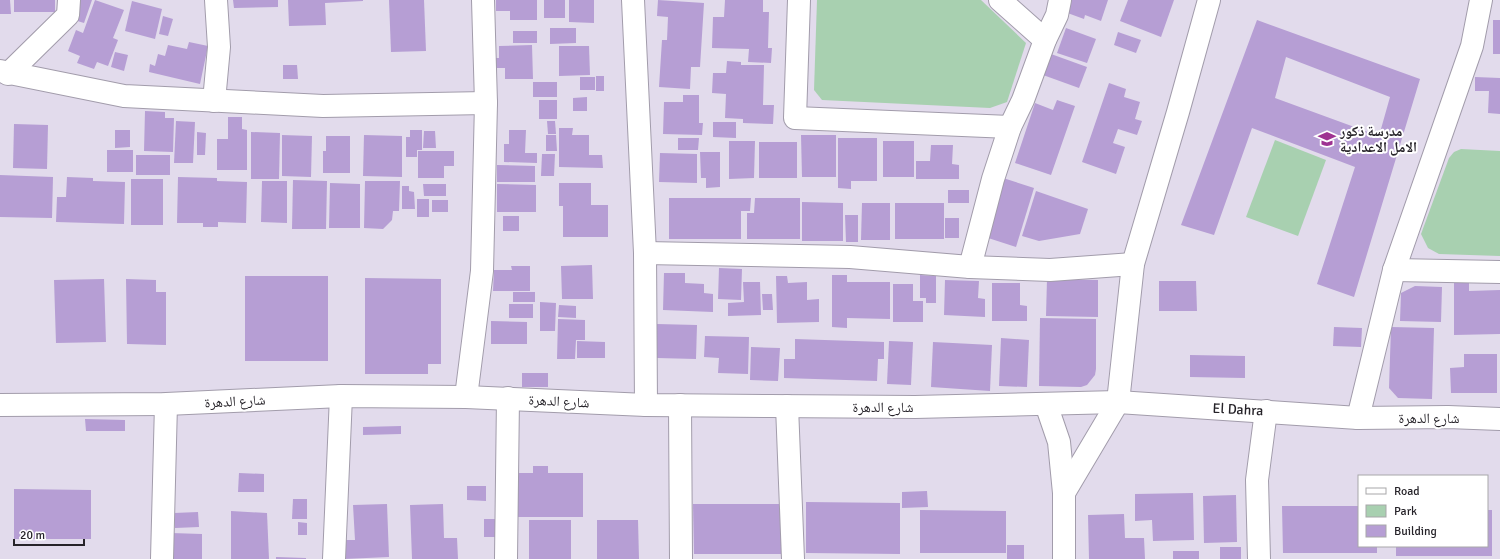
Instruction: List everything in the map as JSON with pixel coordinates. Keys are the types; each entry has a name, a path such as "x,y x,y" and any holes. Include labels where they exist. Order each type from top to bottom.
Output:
{"street":[{"path":"4,72 68,15 69,0"},
{"path":"214,101 219,47 216,0"},
{"path":"466,397 482,271 486,103 483,0"},
{"path":"633,0 645,253 646,405"},
{"path":"799,0 795,118 1010,127"},
{"path":"1000,0 1045,40"},
{"path":"970,266 993,179 1010,127 1023,100 1045,40 1058,15 1060,0"},
{"path":"1064,493 1118,402 1133,264 1178,112 1208,0"},
{"path":"1358,418 1394,270 1472,46 1481,0"},
{"path":"4,72 124,96 323,106 486,103"},
{"path":"645,253 850,258 1050,270 1133,264"},
{"path":"1394,270 1500,272"},
{"path":"334,559 342,396"},
{"name":"شارع الدهرة","path":"0,405 166,404 342,396 508,398 646,405 915,407 1118,402"},
{"path":"506,559 508,398"},
{"name":"El Dahra","path":"1118,402 1358,418"},
{"path":"162,559 166,404"},
{"path":"1046,404 1059,442 1064,493 1064,559"},
{"path":"680,405 682,559"},
{"path":"787,406 793,559"},
{"path":"1259,559 1257,480 1266,411"},
{"name":"شارع الدهرة","path":"1358,418 1448,417 1500,419"}],"green space":[{"path":"817,0 981,0 1026,43 1007,102 990,108 822,100 814,90"},
{"path":"1275,140 1326,160 1298,236 1246,217"},
{"path":"1461,149 1500,151 1500,256 1439,254 1428,248 1421,234 1449,158 1454,152"}],"building":[{"path":"0,0 10,0 11,14 0,14"},
{"path":"14,0 55,0 55,12 14,12"},
{"path":"73,0 92,0 84,23 71,19"},
{"path":"95,0 124,10 113,38 118,40 108,66 97,62 94,69 77,63 80,56 68,51 76,30 83,33"},
{"path":"233,0 278,0 278,7 234,8"},
{"path":"288,0 363,1 325,3 326,25 289,26"},
{"path":"389,0 424,0 426,51 391,52"},
{"path":"496,0 537,0 537,20 510,20 510,11 496,11"},
{"path":"544,0 565,0 565,18 544,18"},
{"path":"569,0 594,0 594,23 569,22"},
{"path":"658,0 704,3 700,67 691,67 690,89 659,87 662,40 667,40 668,17 657,16"},
{"path":"725,0 763,0 763,12 769,12 768,48 772,48 771,63 748,62 749,49 712,48 713,17 724,17"},
{"path":"1066,0 1108,0 1101,21 1085,15 1084,19 1062,11"},
{"path":"1128,0 1174,0 1161,37 1120,21"},
{"path":"132,1 162,9 155,39 125,31"},
{"path":"163,16 173,19 168,36 159,34"},
{"path":"1257,20 1420,79 1354,297 1317,284 1355,167 1252,128 1214,235 1181,225","holes":["1286,57 1390,97 1379,136 1275,98"]},
{"path":"1493,20 1500,20 1500,54 1493,54"},
{"path":"550,28 576,28 576,43 550,44"},
{"path":"1066,28 1096,39 1087,63 1057,53"},
{"path":"513,31 537,31 537,43 513,43"},
{"path":"1118,32 1141,40 1136,53 1114,45"},
{"path":"189,42 208,46 200,84 149,72 150,64 155,66 158,54 165,56 168,45 187,49"},
{"path":"532,45 533,79 505,79 505,68 496,68 496,58 499,58 499,46"},
{"path":"559,46 589,46 590,75 559,76"},
{"path":"115,52 128,55 124,71 111,67"},
{"path":"1051,54 1087,67 1079,88 1043,75"},
{"path":"727,61 741,62 741,65 764,65 763,105 774,105 773,124 743,123 743,119 725,118 726,94 712,93 713,73 726,73"},
{"path":"283,65 297,65 298,79 283,79"},
{"path":"596,76 604,76 604,91 596,91"},
{"path":"580,77 595,77 595,90 580,90"},
{"path":"1475,77 1500,78 1500,114 1488,113 1489,91 1475,91"},
{"path":"533,82 557,82 557,97 533,97"},
{"path":"1109,83 1126,89 1124,97 1140,102 1135,119 1142,121 1137,135 1118,129 1113,143 1125,147 1116,174 1082,162"},
{"path":"683,95 699,95 699,123 703,123 702,135 663,134 664,102 683,102"},
{"path":"587,97 587,111 573,111 573,98"},
{"path":"539,100 557,100 557,119 539,119"},
{"path":"1057,100 1075,106 1051,175 1015,163 1035,103 1053,110"},
{"path":"145,111 165,112 165,118 174,118 173,152 144,151"},
{"path":"228,117 242,117 242,129 247,130 247,170 217,170 217,139 228,139"},
{"path":"176,121 195,122 193,163 174,163"},
{"path":"547,121 555,121 556,134 548,134"},
{"path":"713,122 736,122 736,138 713,137"},
{"path":"14,124 48,125 47,169 13,168"},
{"path":"559,128 573,128 572,135 589,135 589,155 602,155 603,168 559,167"},
{"path":"115,130 130,130 130,147 115,148"},
{"path":"410,130 422,130 422,150 417,150 417,157 406,157 406,137 410,137"},
{"path":"509,130 526,130 525,153 537,153 537,163 504,162 504,144 509,144"},
{"path":"424,131 435,131 436,148 423,148"},
{"path":"197,132 206,133 205,155 197,155"},
{"path":"251,132 280,133 279,179 251,179"},
{"path":"282,135 312,136 311,177 282,176"},
{"path":"364,135 402,136 402,177 363,176"},
{"path":"546,135 556,135 557,151 546,151"},
{"path":"801,135 836,135 836,177 802,177"},
{"path":"326,136 350,136 350,173 323,173 323,151 326,151"},
{"path":"678,138 699,138 698,150 678,150"},
{"path":"838,138 877,138 877,181 851,181 851,189 838,188"},
{"path":"729,141 755,141 754,178 729,179"},
{"path":"883,141 914,141 914,177 883,177"},
{"path":"759,142 797,142 797,178 759,178"},
{"path":"931,145 953,145 952,164 959,165 959,179 916,179 916,161 930,161"},
{"path":"107,150 133,150 133,172 107,172"},
{"path":"418,151 454,151 454,166 444,166 444,178 418,178"},
{"path":"700,152 720,152 720,187 706,188 706,178 701,178"},
{"path":"660,153 697,154 697,183 659,182"},
{"path":"542,154 555,154 554,176 541,176"},
{"path":"136,155 170,155 170,175 136,175"},
{"path":"497,165 535,166 535,182 497,182"},
{"path":"0,175 53,177 52,218 0,217"},
{"path":"67,177 93,178 93,181 125,182 124,224 56,222 57,197 66,197"},
{"path":"178,177 217,178 217,181 247,182 246,223 218,222 218,227 203,227 203,223 177,223"},
{"path":"1000,177 1034,188 1016,247 982,236"},
{"path":"131,179 163,179 163,225 131,225"},
{"path":"293,180 327,181 326,229 292,229"},
{"path":"262,181 287,181 287,223 261,222"},
{"path":"365,181 400,181 399,211 393,211 392,220 383,229 364,228"},
{"path":"330,183 360,184 360,228 329,228"},
{"path":"559,183 591,183 591,205 608,205 608,237 563,237 563,206 559,206"},
{"path":"423,184 446,184 446,196 424,196"},
{"path":"497,184 536,185 536,212 497,212"},
{"path":"402,186 409,186 409,191 414,192 415,209 402,209"},
{"path":"948,190 969,190 969,203 948,203"},
{"path":"1036,191 1088,209 1080,234 1039,241 1022,236"},
{"path":"669,198 751,198 750,211 741,211 741,239 669,239"},
{"path":"755,198 800,198 800,239 747,239 747,213 754,213"},
{"path":"417,199 429,199 429,217 417,217"},
{"path":"432,200 448,200 448,212 432,212"},
{"path":"802,202 843,203 843,241 802,241"},
{"path":"862,203 890,203 890,240 861,240"},
{"path":"895,203 944,203 944,239 895,239"},
{"path":"845,215 858,215 858,242 846,242"},
{"path":"503,216 519,216 519,231 503,231"},
{"path":"945,218 959,218 959,238 945,238"},
{"path":"592,265 593,299 562,299 561,266"},
{"path":"511,266 530,266 530,291 493,291 494,270 512,270"},
{"path":"719,268 742,269 741,300 718,299"},
{"path":"664,273 685,273 685,283 704,284 704,293 713,294 713,312 663,310"},
{"path":"832,275 847,275 847,282 890,282 890,319 847,318 847,328 832,327"},
{"path":"920,275 936,276 936,303 926,303 926,298 920,298"},
{"path":"245,276 328,276 328,361 245,361"},
{"path":"776,276 787,276 788,283 807,282 807,300 819,299 819,322 777,323"},
{"path":"365,278 441,279 441,364 428,364 428,374 365,374"},
{"path":"104,279 106,342 56,343 54,280"},
{"path":"126,279 156,280 156,292 166,292 166,345 127,344"},
{"path":"1047,279 1098,280 1098,317 1046,316"},
{"path":"945,280 979,281 978,298 985,299 985,317 944,315"},
{"path":"1159,281 1196,281 1197,311 1159,311"},
{"path":"743,282 760,282 761,315 728,316 728,303 744,302"},
{"path":"992,283 1020,283 1020,305 1027,306 1027,321 992,321"},
{"path":"1454,283 1469,283 1469,291 1500,290 1500,334 1454,335"},
{"path":"893,284 913,284 913,301 923,301 923,322 893,322"},
{"path":"1415,286 1442,287 1441,322 1400,321 1401,293"},
{"path":"513,292 535,292 535,302 513,302"},
{"path":"762,294 772,294 773,310 763,310"},
{"path":"540,302 556,303 555,331 540,331"},
{"path":"509,304 533,304 533,318 509,318"},
{"path":"559,305 576,306 576,318 558,317"},
{"path":"1040,318 1096,319 1096,369 1095,375 1087,385 1081,387 1039,386"},
{"path":"558,319 585,320 585,340 576,340 575,359 557,359"},
{"path":"491,321 527,322 527,344 491,344"},
{"path":"657,324 697,325 696,359 657,358"},
{"path":"1334,327 1362,328 1361,347 1333,346"},
{"path":"1391,327 1434,328 1432,399 1398,398 1389,388"},
{"path":"705,336 749,337 748,374 718,373 719,358 704,357"},
{"path":"1001,338 1029,340 1027,387 999,386"},
{"path":"795,339 884,342 884,359 878,359 877,381 784,378 784,359 795,359"},
{"path":"577,341 605,342 605,358 577,358"},
{"path":"889,341 913,342 911,385 887,384"},
{"path":"933,342 992,345 990,391 931,387"},
{"path":"751,347 780,348 778,381 750,380"},
{"path":"1464,354 1497,354 1497,393 1451,393 1450,368 1464,367"},
{"path":"1190,355 1245,356 1245,378 1190,377"},
{"path":"522,373 548,373 548,387 522,387"},
{"path":"85,419 125,420 125,431 86,431"},
{"path":"401,426 401,434 363,435 363,427"},
{"path":"533,466 548,466 548,473 583,473 583,517 516,517 516,473 533,473"},
{"path":"239,473 264,474 264,492 238,492"},
{"path":"467,486 486,486 486,501 467,500"},
{"path":"14,489 91,490 91,539 14,539"},
{"path":"927,491 928,507 902,508 902,492"},
{"path":"1193,493 1194,540 1153,541 1152,520 1135,521 1135,494"},
{"path":"1236,495 1237,542 1204,543 1203,496"},
{"path":"293,499 307,499 307,519 292,519"},
{"path":"806,502 900,503 900,554 806,553"},
{"path":"387,504 389,557 344,559 343,540 355,540 353,505"},
{"path":"443,504 444,538 457,538 458,559 412,559 410,505"},
{"path":"693,504 783,504 783,554 694,554"},
{"path":"1282,506 1358,506 1358,547 1377,547 1377,553 1283,553"},
{"path":"920,510 1006,511 1006,553 920,553"},
{"path":"1488,510 1492,510 1492,556 1396,556 1396,547 1488,547"},
{"path":"231,511 267,513 269,559 231,559"},
{"path":"198,512 199,527 175,528 174,513"},
{"path":"1124,514 1125,538 1144,538 1145,559 1089,559 1088,515"},
{"path":"484,519 496,519 496,537 484,537"},
{"path":"529,520 571,520 571,559 529,559"},
{"path":"597,520 638,520 639,559 597,559"},
{"path":"298,522 307,523 307,535 298,535"},
{"path":"171,533 202,534 202,559 171,559"},
{"path":"1007,545 1024,545 1024,559 1007,559"},
{"path":"1220,547 1241,547 1241,559 1220,559"},
{"path":"1173,551 1199,551 1199,559 1173,559"},
{"path":"276,557 306,558 306,559 276,559"}],"place":[{"name":"مدرسة ذكور الامل الاعدادية","path":"1327,139"}]}
